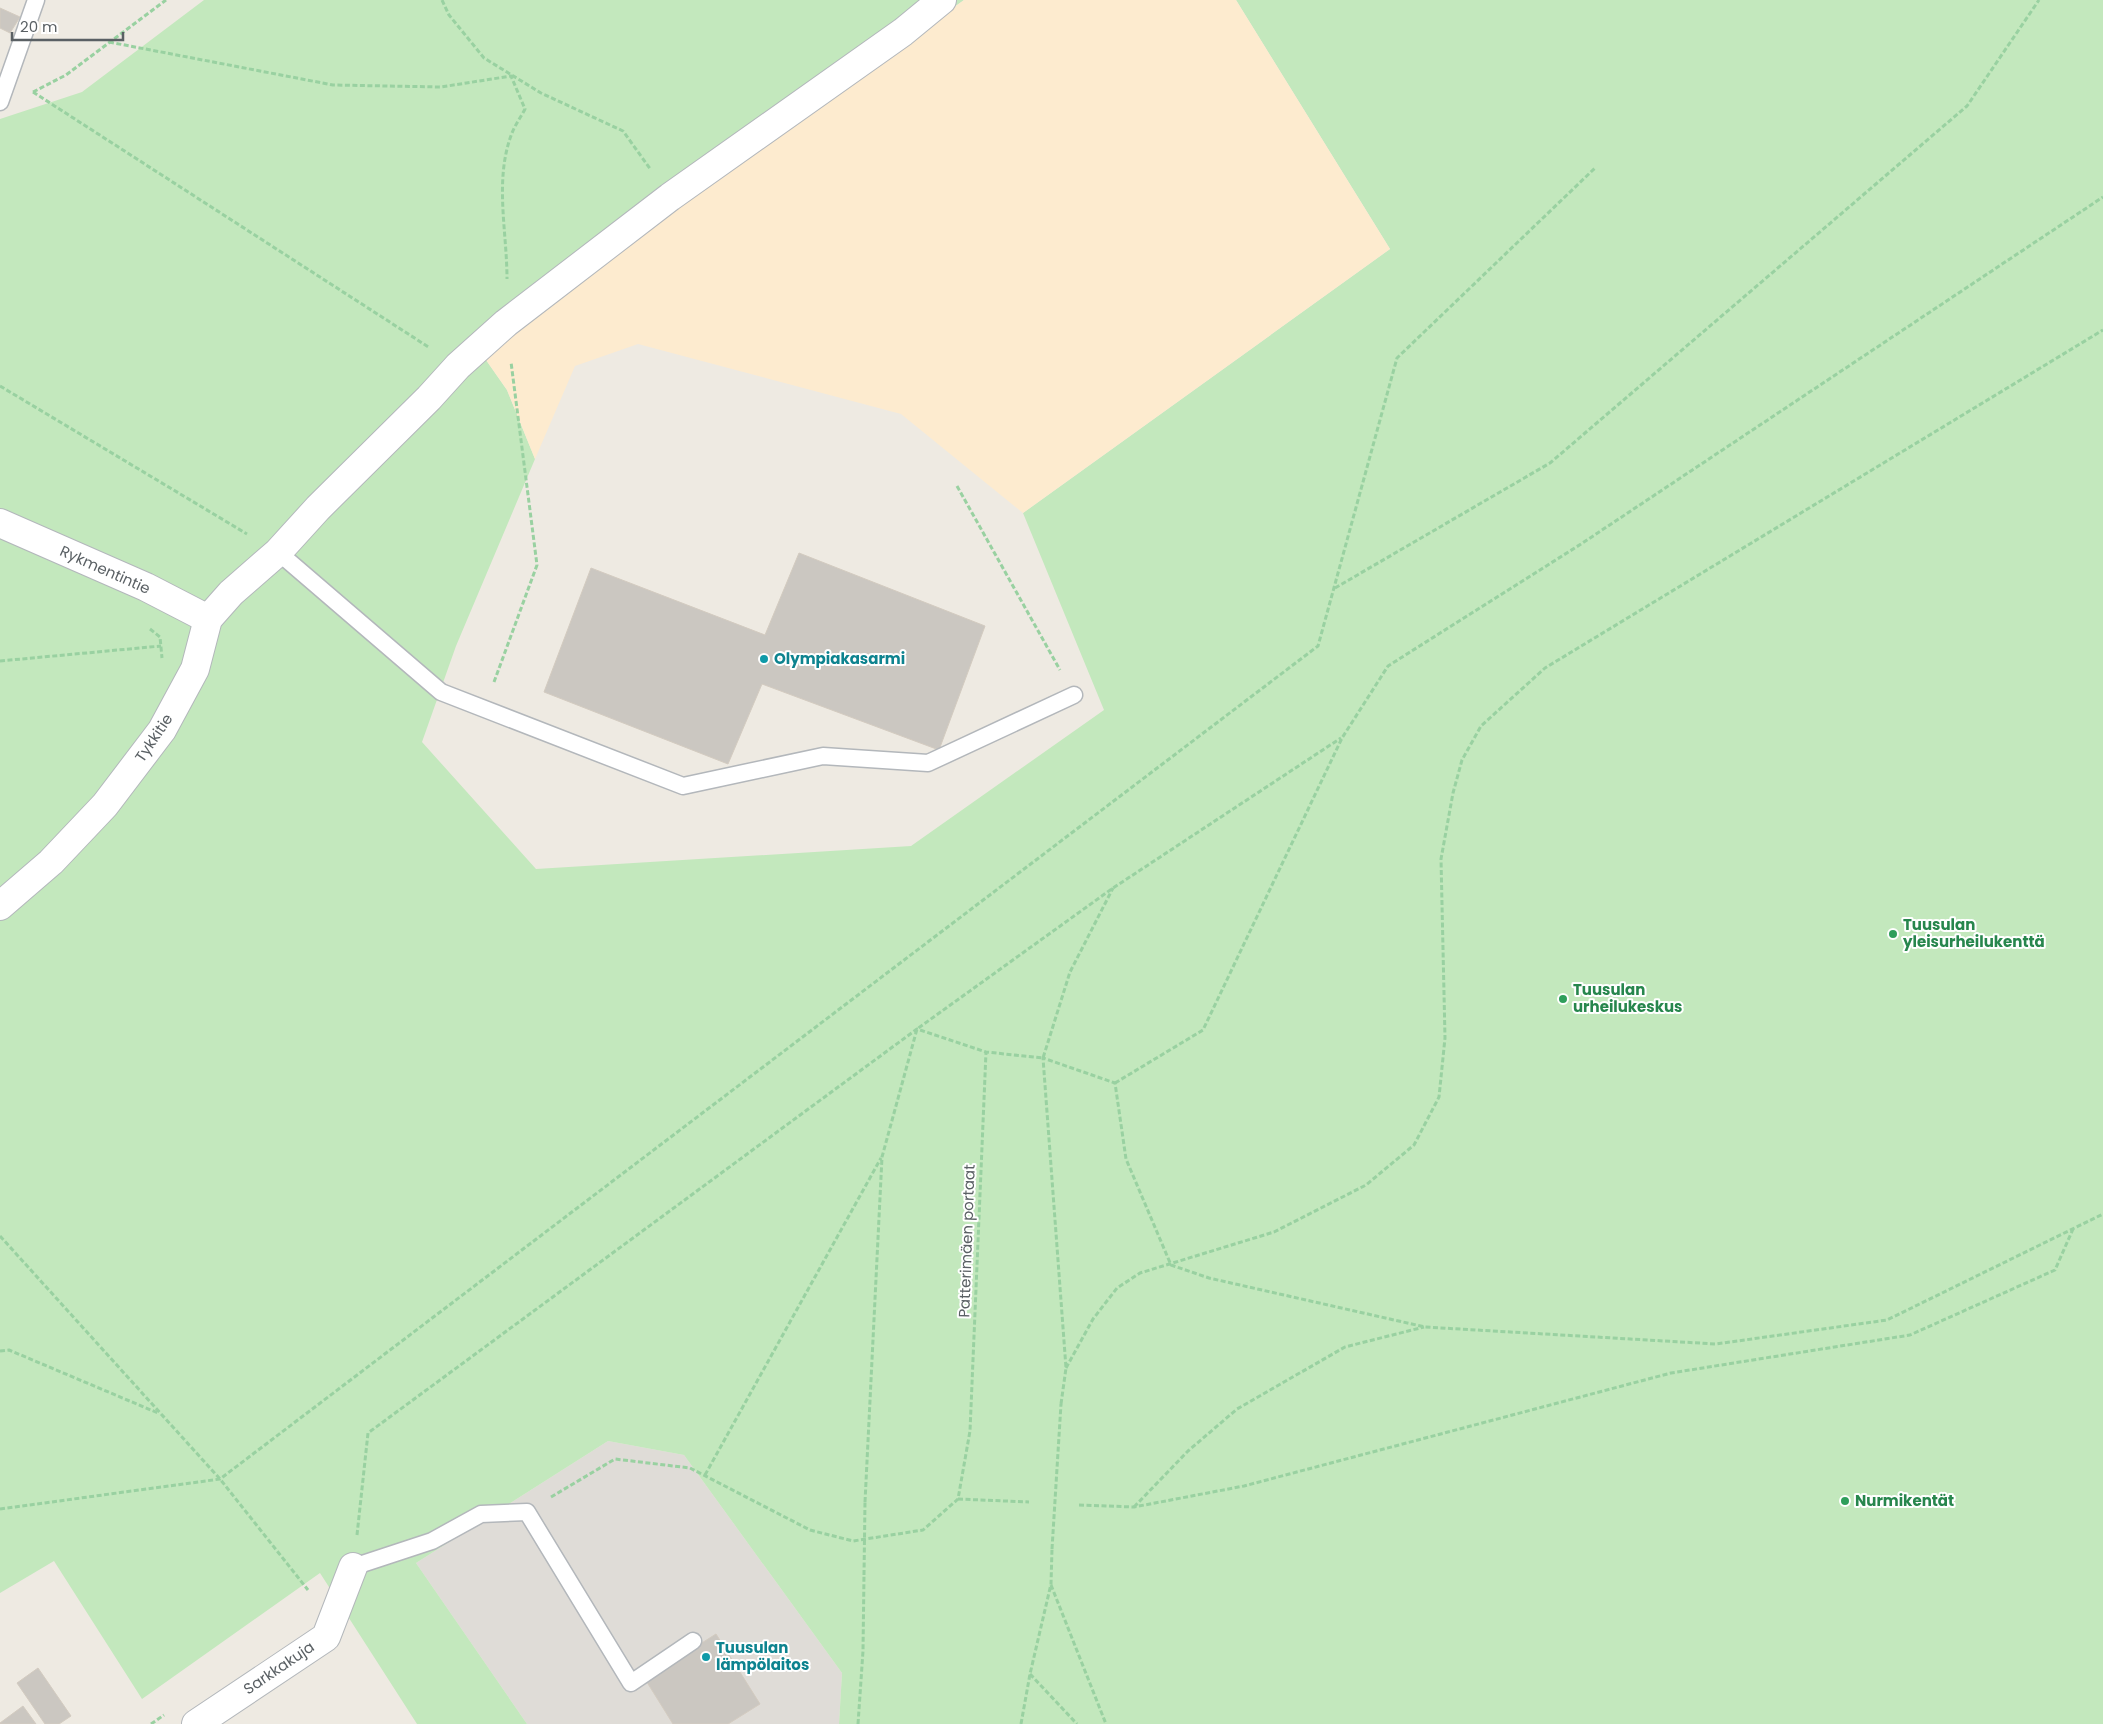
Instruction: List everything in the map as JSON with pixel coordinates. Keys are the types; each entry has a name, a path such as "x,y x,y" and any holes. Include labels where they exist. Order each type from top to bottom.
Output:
{"street":[{"name":"Tykkitie","path":"0,906 51,862 105,805 162,730 195,669 208,618 230,593 278,552 318,508 458,366 506,323 670,197 903,32 942,0"},
{"name":"Rykmentintie","path":"0,523 146,587 208,618"},
{"name":"Sarkkakuja","path":"196,1724 326,1637 353,1567"}],"lane":[{"path":"1,102 36,0"},
{"path":"278,552 441,692 684,786 824,756 928,763 1074,695"},
{"path":"353,1567 432,1541 481,1514 527,1512 631,1683 693,1641"}],"path":[{"path":"1,102 33,92 66,75 166,0"},
{"path":"442,0 448,15 484,58 541,93 623,131 670,197"},
{"path":"1334,588 1550,463 1967,106 2038,0"},
{"path":"109,42 333,85 442,87 511,76"},
{"path":"484,709 536,565 506,323 507,250 503,210 504,168 512,134 525,109 511,76"},
{"path":"33,92 458,366"},
{"path":"0,1509 220,1479 1318,646 1397,358 1595,168"},
{"path":"1115,1083 1203,1030 1342,738 1388,666 1581,544 2103,197"},
{"path":"1066,1368 1093,1319 1116,1288 1140,1273 1274,1232 1366,1185 1414,1145 1440,1097 1445,1038 1441,859 1453,793 1462,760 1481,726 1545,668 2103,330"},
{"path":"0,386 278,552"},
{"path":"957,486 1074,695"},
{"path":"146,587 134,616 160,636 163,662"},
{"path":"0,661 161,646"},
{"path":"353,1567 368,1433 917,1029 1113,888 1342,738"},
{"path":"1021,1724 1030,1674 1051,1584 1061,1404 1066,1368 1043,1058 1070,972 1113,888"},
{"path":"917,1029 986,1052 1043,1058 1115,1083"},
{"path":"858,1724 864,1651 865,1502 882,1157 917,1029"},
{"name":"Patterimäen portaat","path":"958,1499 970,1431 986,1052"},
{"path":"1115,1083 1126,1159 1171,1265 1209,1278 1425,1327 1716,1344 1887,1320 2103,1214"},
{"path":"705,1475 882,1157"},
{"path":"1079,1505 1134,1507 1244,1486 1671,1374 1910,1335 2055,1270 2073,1228"},
{"path":"0,1236 220,1479 312,1594"},
{"path":"1134,1507 1188,1451 1238,1409 1345,1348 1425,1327"},
{"path":"0,1351 9,1350 161,1414"},
{"path":"527,1512 616,1459 690,1468 810,1530 853,1541 924,1530 958,1499 1029,1502"},
{"path":"1051,1584 1106,1724"},
{"path":"1030,1674 1077,1724"}],"shaded area":[{"path":"608,1441 684,1455 842,1673 839,1724 527,1724 416,1563"}],"green space":[{"path":"204,0 964,0 532,310 472,340 507,390 535,459 456,646 422,742 536,869 911,846 1104,710 1023,513 1390,249 1236,0 2103,0 2103,1724 839,1724 842,1673 684,1455 608,1441 416,1563 527,1724 417,1724 320,1573 142,1699 54,1561 0,1593 0,119 82,92"}],"sand":[{"path":"964,0 1236,0 1390,249 1023,513 901,414 638,344 575,366 535,459 507,390 472,340 532,310"}],"building":[{"path":"0,8 20,17 10,33 0,28"},
{"name":"Olympiakasarmi","path":"799,553 985,626 939,750 762,684 728,764 544,692 591,568 765,635"},
{"name":"Tuusulan lämpölaitos","path":"716,1634 760,1704 728,1724 673,1724 645,1679"},
{"path":"38,1668 71,1716 59,1724 45,1724 17,1683"},
{"path":"23,1706 36,1724 0,1724 0,1723"}],"place":[{"name":"Olympiakasarmi","path":"764,659"},
{"name":"Tuusulan yleisurheilukenttä","path":"1893,934"},
{"name":"Tuusulan urheilukeskus","path":"1563,999"},
{"name":"Nurmikentät","path":"1845,1501"},
{"name":"Tuusulan lämpölaitos","path":"706,1657"}]}
